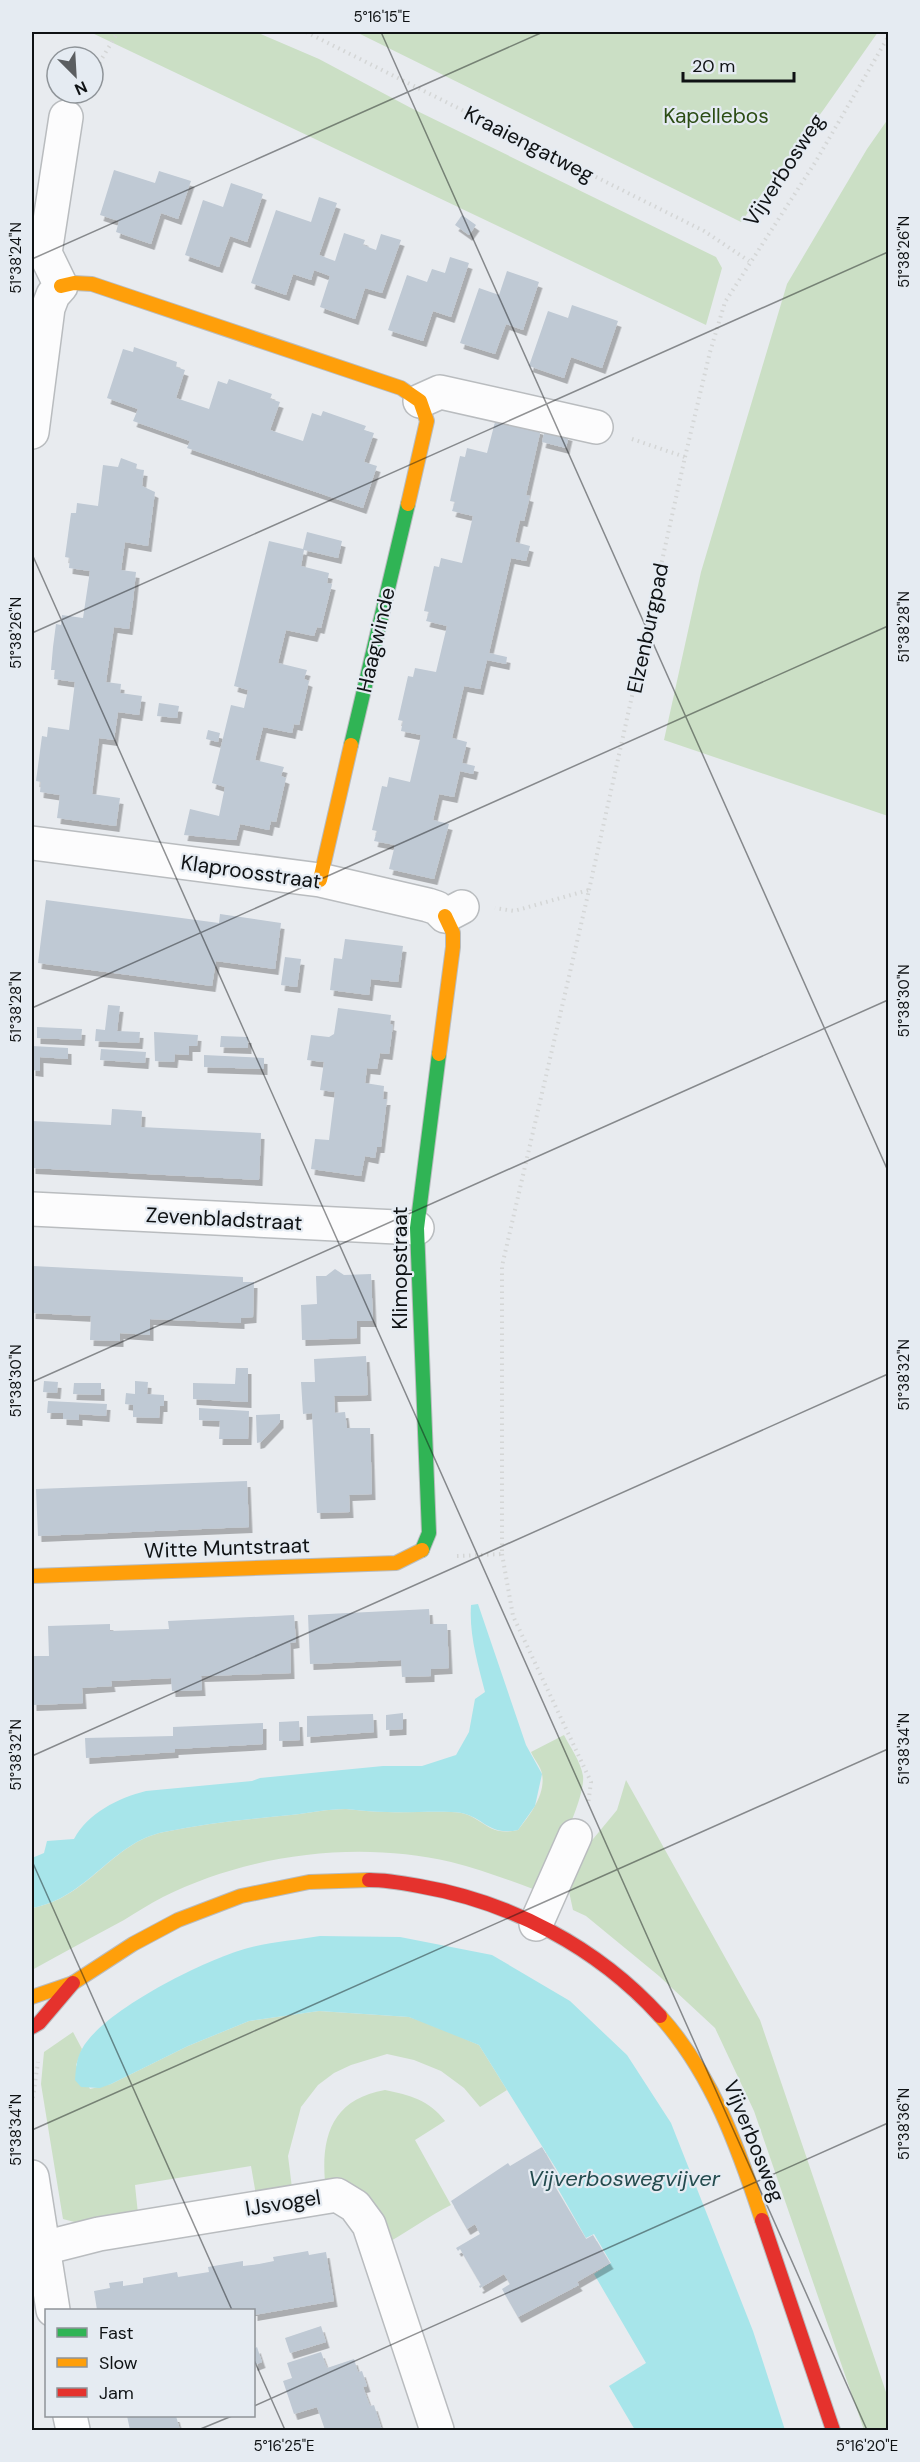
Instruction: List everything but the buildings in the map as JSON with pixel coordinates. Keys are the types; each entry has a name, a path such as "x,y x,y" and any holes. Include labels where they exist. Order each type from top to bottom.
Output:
{"street":[{"path":"61,286 45,253 66,117"},
{"path":"32,432 48,308 53,295 61,286 74,283 92,284 401,387 420,401 440,392 596,427"},
{"name":"Haagwinde","path":"320,880 427,421 420,401"},
{"name":"Klaproosstraat","path":"32,843 320,880 428,904 453,912"},
{"name":"Klimopstraat","path":"422,1551 429,1533 417,1228 453,947 453,912"},
{"name":"Zevenbladstraat","path":"32,1209 417,1228"},
{"name":"Witte Muntstraat","path":"32,1576 396,1563 422,1551"},
{"path":"537,1924 575,1836"},
{"name":"Vijverbosweg","path":"32,1997 73,1983 133,1944 178,1920 241,1896 309,1882 382,1880 435,1889 484,1901 537,1924 590,1954 645,2000 667,2024 709,2084 742,2160 833,2430"},
{"name":"Vijverbosweg","path":"32,2028 39,2023 73,1983"},
{"path":"32,2177 37,2249 53,2309"},
{"name":"IJsvogel","path":"37,2249 99,2234 337,2195 355,2205 369,2224 437,2430"}],"path":[{"path":"105,53 118,32"},
{"name":"Kraaiengatweg","path":"306,32 704,231 749,261"},
{"name":"Vijverbosweg","path":"685,457 710,352 726,302 749,261 816,161 888,38"},
{"path":"596,427 685,457"},
{"name":"Elzenburgpad","path":"575,1836 588,1806 591,1782 513,1616 502,1554 502,1266 590,890 685,457"},
{"path":"453,912 476,904 514,911 590,890"},
{"path":"422,1551 443,1557 502,1554"},
{"path":"32,2104 38,2073 38,2054"}],"green space":[{"path":"90,32 256,32 319,59 411,108 716,257 722,268 706,325"},
{"name":"Kapellebos","path":"356,32 878,32 741,222"},
{"path":"888,119 888,816 664,740 701,572 787,284 867,149"},
{"path":"564,1735 580,1765 583,1776 582,1787 566,1835 548,1868 533,1889 451,1862 415,1855 341,1852 304,1855 231,1870 196,1882 158,1900 32,1970 32,1908 52,1902 69,1893 129,1847 146,1838 164,1832 212,1824 346,1809 462,1813 498,1831 518,1830 532,1811 542,1789 541,1771 531,1752"},
{"path":"626,1780 760,2020 888,2398 888,2430 864,2430 754,2111 715,2028 659,1976 586,1916 573,1910 568,1887 584,1850 617,1810"},
{"path":"319,2011 409,2017 433,2025 479,2045 507,2090 480,2107 464,2088 441,2071 414,2060 387,2054 334,2073 318,2085 301,2107 288,2156 292,2188 256,2195 251,2166 135,2185 138,2214 82,2224 63,2219 41,2084 44,2052 73,2032 82,2049 76,2065 90,2089 111,2084 188,2046 249,2021"},
{"path":"385,2090 426,2103 445,2121 415,2140 451,2205 389,2242 325,2182 324,2165 329,2135 342,2111 367,2095"}],"water":[{"path":"478,1604 526,1745 542,1774 535,1806 518,1830 498,1830 462,1813 346,1809 196,1826 146,1838 129,1847 69,1893 52,1902 32,1908 32,1858 44,1853 47,1841 74,1839 96,1814 125,1798 146,1791 252,1781 260,1778 383,1766 422,1766 456,1755 469,1732 475,1699 485,1692 471,1627 471,1605"},
{"name":"Vijverboswegvijver","path":"320,1936 400,1937 492,1955 570,2001 627,2055 671,2123 753,2331 785,2430 635,2430 609,2386 646,2363 594,2274 611,2263 594,2234 586,2238 553,2180 560,2175 479,2045 409,2017 319,2011 249,2021 188,2046 100,2088 81,2087 75,2080 80,2053 93,2034 132,2003 157,1988 207,1963 248,1948"}],"traffic: fast":[{"path":"351,745 408,504"},
{"path":"422,1550 429,1533 417,1228 439,1054"}],"traffic: slow":[{"path":"61,286 74,283 92,284 401,388 420,401 427,421 408,504"},
{"path":"320,880 351,745"},
{"path":"439,1054 453,947 453,933 445,916"},
{"path":"32,1576 396,1563 422,1550"},
{"path":"32,1997 73,1983 133,1944 178,1920 241,1896 309,1882 369,1880"},
{"path":"660,2016 694,2062 722,2112 762,2220"}],"traffic: jam":[{"path":"369,1880 401,1883 453,1893 519,1916 550,1931 609,1969 660,2016"},
{"path":"32,2027 39,2023 73,1983"},
{"path":"762,2220 833,2430"}]}
